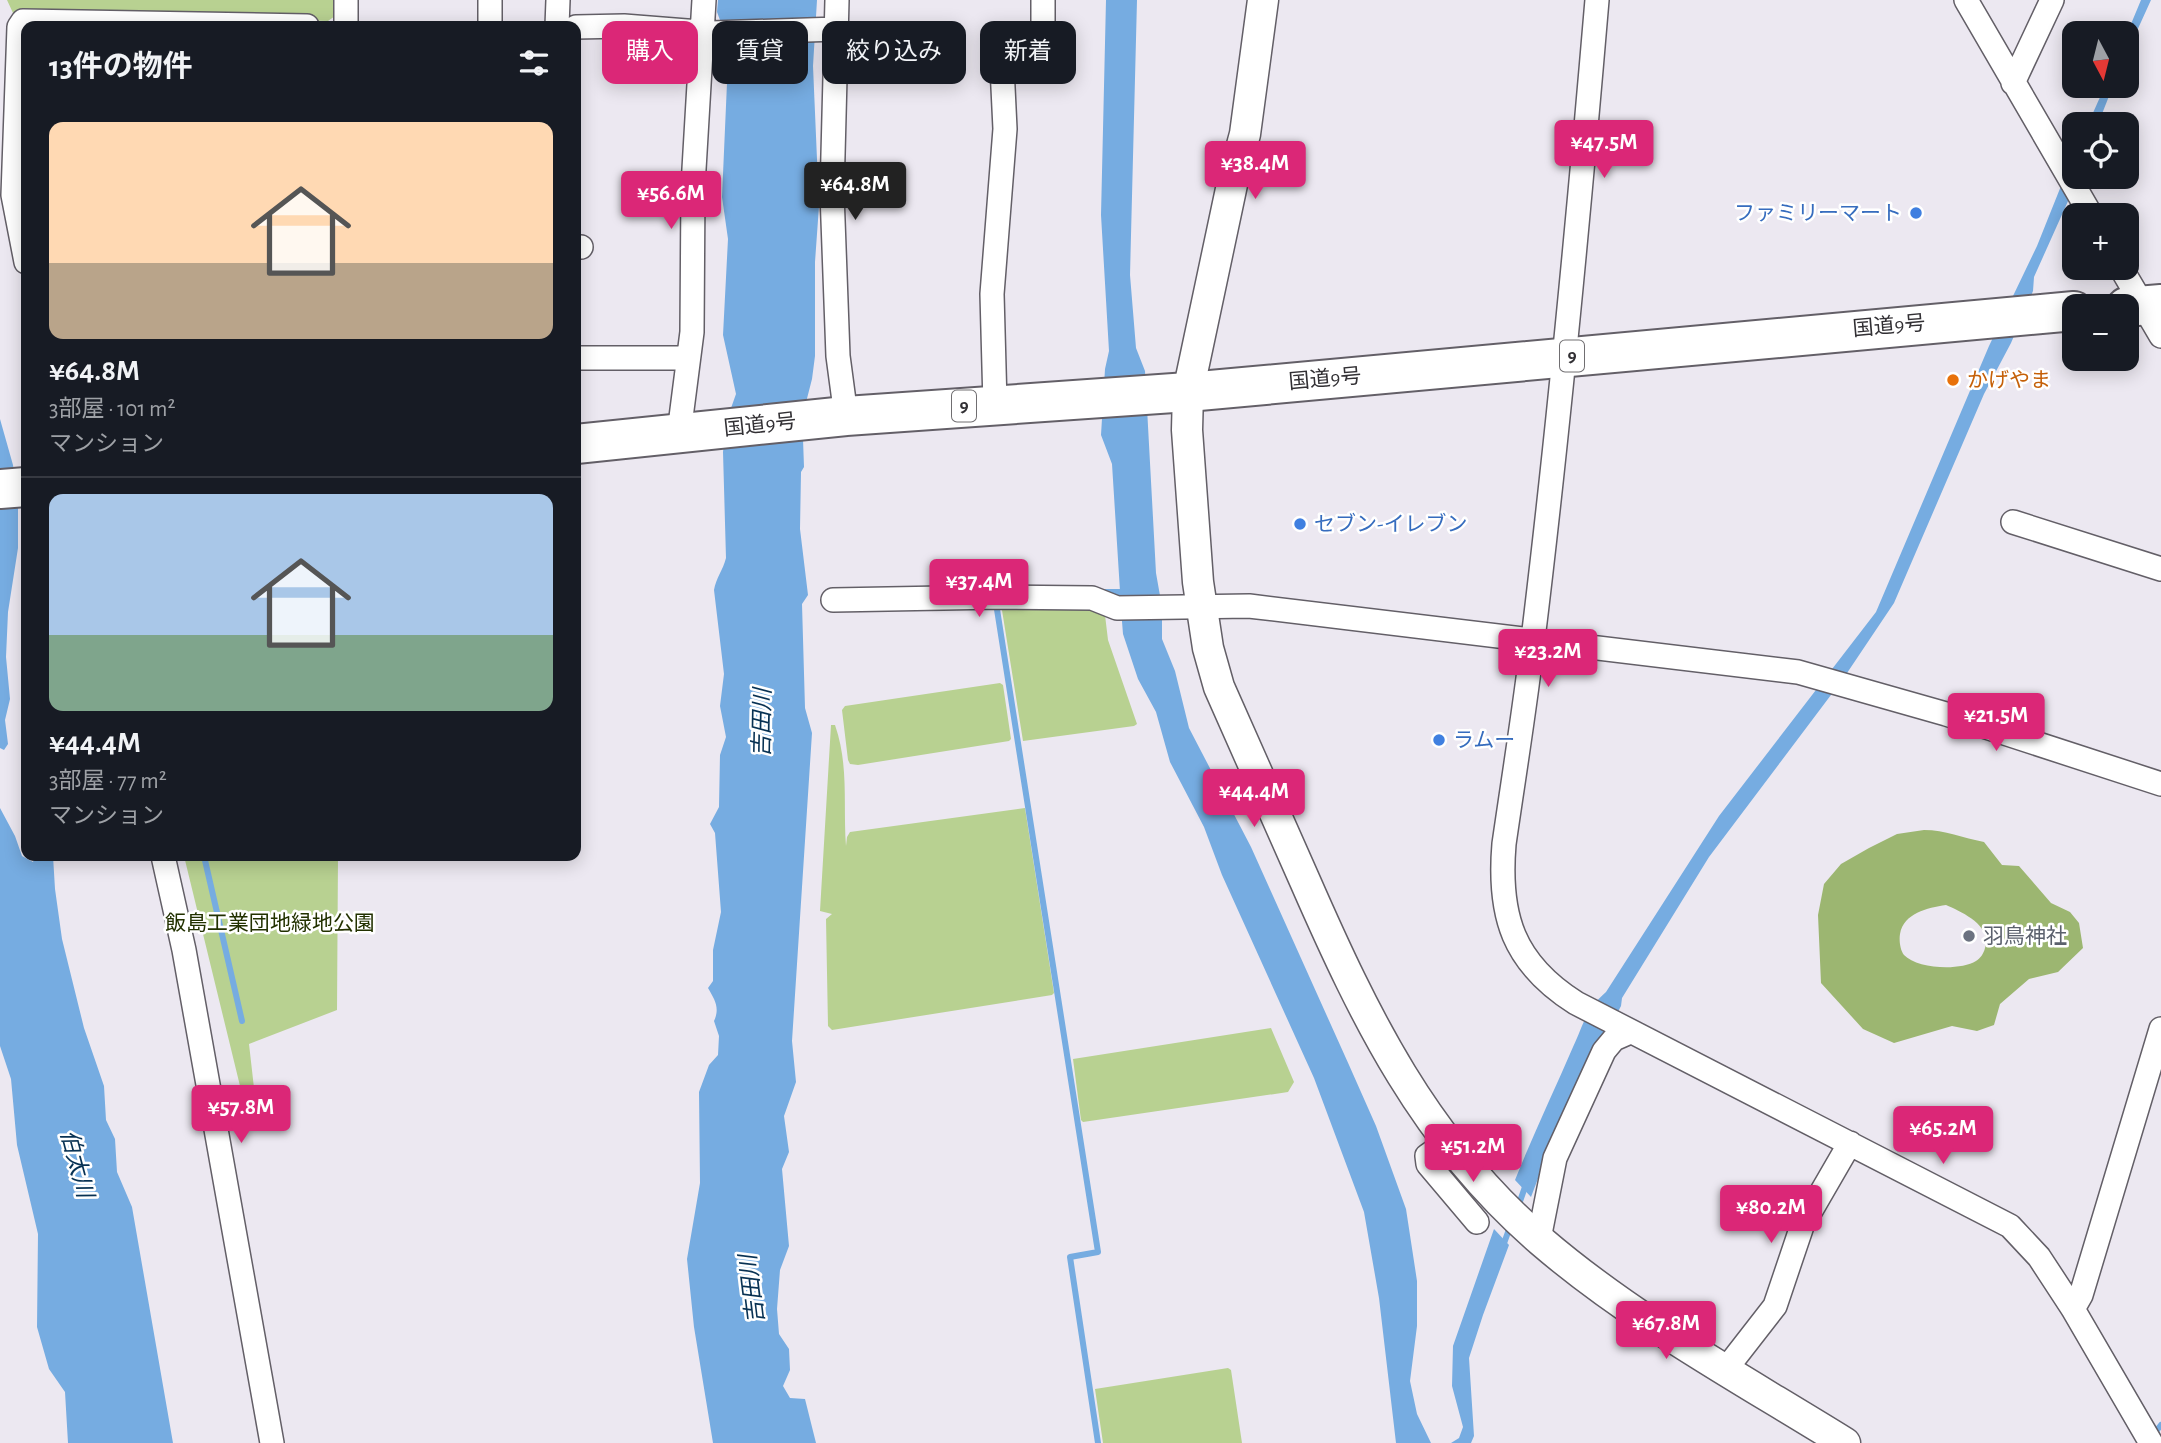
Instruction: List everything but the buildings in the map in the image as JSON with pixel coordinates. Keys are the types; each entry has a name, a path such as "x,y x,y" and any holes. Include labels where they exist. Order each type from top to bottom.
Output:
{"highway":[{"name":"国道9号","path":"581,443 838,417 1188,392 2062,312"},
{"path":"0,489 21,487"}],"street":[{"path":"346,0 346,21"},
{"path":"490,0 490,21"},
{"path":"558,0 558,21"},
{"path":"684,432 692,332 693,186 708,33 704,0"},
{"path":"837,0 837,21"},
{"path":"995,404 992,294 1005,129 1002,46 1044,43 1043,0"},
{"path":"1263,0 1245,134 1188,392 1187,430 1201,606 1208,648 1219,687 1334,947 1368,1017 1402,1078 1447,1142 1533,1233 1606,1293 1845,1443"},
{"path":"1597,0 1564,356 1533,642 1504,844 1502,867 1506,915 1522,951 1543,978 1560,992 1621,1027 2010,1226 2039,1257 2073,1309 2151,1443"},
{"path":"1966,0 2084,203"},
{"path":"2013,83 2052,0"},
{"path":"22,21 64,21"},
{"path":"21,24 13,195 21,236"},
{"path":"581,27 624,26 708,33 822,29"},
{"path":"835,84 832,193 838,417"},
{"path":"2128,280 2148,313"},
{"path":"581,358 678,358"},
{"path":"2013,523 2161,569"},
{"path":"833,600 1092,598 1121,608 1249,606 1798,673 1946,714 2161,784"},
{"path":"164,861 184,950 272,1443"},
{"path":"1533,1233 1555,1158 1604,1051 1621,1027"},
{"path":"2073,1309 2081,1294 2161,1029"},
{"path":"1447,1142 1427,1156 1428,1164 1476,1222"},
{"path":"1726,1368 1775,1306 1802,1226 1850,1143"}],"green space":[{"path":"7,0 341,0 342,11 328,21 13,13"},
{"path":"1001,604 1088,605 1105,615 1108,640 1137,724 1023,741"},
{"path":"1000,683 1003,685 1011,739 1009,741 858,765 850,764 842,710 845,706"},
{"path":"831,725 835,725 842,755 846,846 850,832 1025,808 1054,993 1052,995 832,1030 828,1026 826,919 832,914 820,911"},
{"path":"1932,830 1984,842 2002,865 2019,866 2051,903 2070,912 2079,923 2083,948 2058,972 2029,979 2000,1004 1994,1025 1977,1031 1952,1026 1894,1043 1863,1029 1821,983 1818,915 1824,884 1841,864 1897,834","holes":["1946,905 1974,921 1985,933 1983,954 1969,964 1950,967 1928,966 1910,960 1901,948 1902,927 1911,916"]},
{"name":"飯島工業団地緑地公園","path":"185,861 338,861 337,1010 249,1044 254,1088 241,1090"},
{"path":"1271,1028 1294,1082 1288,1092 1083,1122 1081,1120 1073,1059"},
{"path":"1228,1368 1231,1370 1242,1443 1103,1443 1095,1389"}],"water":[{"path":"718,0 817,0 813,66 819,206 815,262 815,356 802,418 725,425 736,394 723,335 728,239 722,197 727,84 808,84 808,21 720,21 717,12"},
{"path":"1106,0 1137,0 1130,275 1136,348 1145,371 1156,573 1162,607 1121,607 1112,464 1101,435 1105,369 1109,351 1101,215"},
{"path":"2141,0 2151,0 2139,26 2139,21 2132,21"},
{"path":"2100,98 2108,98 2103,112 2093,112"},
{"path":"2062,184 2062,189 2073,190 2067,203 2062,203 2062,215 2034,277 2033,291 2011,343 1984,394 1894,603 1843,679 1709,857 1622,998 1621,1006 1556,1131 1531,1197 1515,1180 1586,1018 1606,992 1719,816 1876,612 1989,346 2037,246"},
{"path":"0,419 13,465 18,503 18,548 8,612 6,657 10,699 5,720 8,744 4,750 0,748"},
{"name":"吉田川","path":"803,439 800,529 808,595 802,604 805,708 812,733 792,1041 796,1082 784,1116 789,1152 782,1169 789,1246 780,1270 777,1309 779,1334 789,1349 790,1370 783,1386 790,1398 805,1399 816,1443 713,1443 694,1327 687,1259 700,1183 699,1092 709,1065 718,1055 719,1036 714,1021 716,1004 708,988 713,981 713,950 721,912 715,833 710,824 719,807 720,755 726,737 720,706 724,674 714,590 726,558 723,452 724,443"},
{"path":"1121,609 1162,609 1162,639 1175,671 1189,728 1251,847 1376,1126 1406,1209 1417,1281 1417,1326 1410,1381 1417,1414 1431,1443 1396,1443 1379,1298 1364,1212 1314,1078 1222,875 1204,827 1170,762 1156,712 1138,679 1123,634"},
{"name":"伯太川","path":"0,808 15,836 21,861 53,861 62,939 84,1028 104,1086 106,1120 115,1139 117,1172 132,1207 173,1443 68,1443 65,1392 49,1369 37,1327 38,1234 17,1145 11,1079 0,1046"},
{"path":"1494,1229 1509,1245 1469,1358 1474,1436 1471,1443 1451,1443 1459,1438 1463,1427 1452,1386 1453,1346"}],"waterway":[{"path":"1100,592 1127,592"},
{"path":"996,603 1098,1252 1070,1257 1098,1443"},
{"path":"205,861 242,1021"},
{"path":"1518,1207 1526,1184"},
{"path":"1503,1246 1511,1224"},
{"path":"2157,1430 2161,1425"}],"place":[{"name":"ファミリーマート","path":"1916,213"},
{"name":"かげやま","path":"1953,380"},
{"name":"セブン-イレブン","path":"1300,524"},
{"name":"ラムー","path":"1439,740"},
{"name":"羽鳥神社","path":"1969,936"}]}
